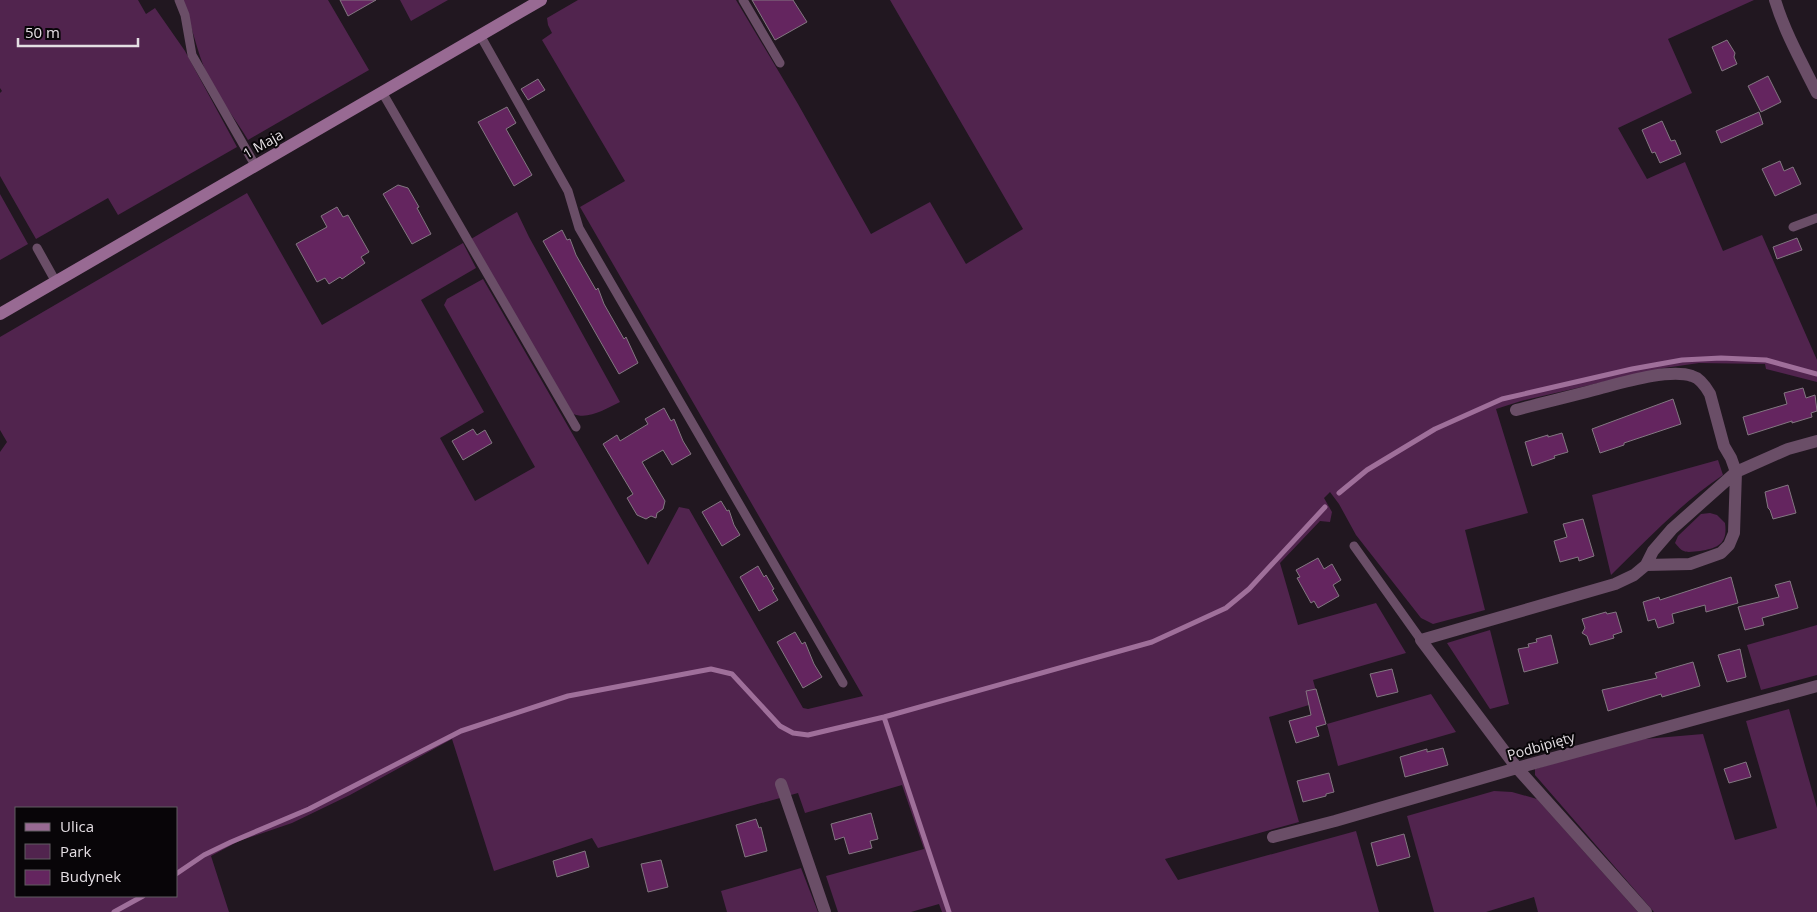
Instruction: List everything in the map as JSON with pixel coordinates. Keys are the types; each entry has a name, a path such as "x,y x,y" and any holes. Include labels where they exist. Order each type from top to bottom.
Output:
{"main road":[{"name":"1 Maja","path":"0,314 541,0"}],"street":[{"path":"1775,0 1790,40 1817,93"},
{"path":"1516,410 1641,378 1670,374 1691,375 1706,387 1710,394 1724,446 1736,472 1734,533 1729,545 1721,553 1690,564 1646,565"},
{"path":"1646,912 1517,768 1421,640 1615,584 1634,575 1646,565 1653,551 1672,529 1736,472 1788,449 1817,441"},
{"name":"Podbipięty","path":"1273,837 1817,686"},
{"path":"781,784 825,912"}],"lane":[{"path":"178,0 184,14 192,54 255,166"},
{"path":"744,0 780,62"},
{"path":"480,35 568,191 579,228 843,683"},
{"path":"382,92 576,427"},
{"path":"1792,227 1817,218"},
{"path":"37,248 56,282"},
{"path":"1354,546 1421,640"}],"green space":[{"path":"0,0 138,0 146,14 155,8 185,51 237,147 118,215 108,198 36,239 0,176 0,93 2,91 0,88"},
{"path":"182,0 328,0 369,70 248,140 207,74"},
{"path":"400,0 448,0 411,21"},
{"path":"578,0 736,0 798,104 871,234 930,202 966,264 1023,229 890,0 1754,0 1668,39 1692,93 1618,128 1647,179 1685,162 1723,251 1762,235 1817,360 1817,382 1766,369 1765,364 1699,363 1664,368 1521,401 1496,409 1528,513 1465,530 1485,610 1433,624 1421,618 1356,535 1330,492 1324,498 1332,512 1330,522 1320,521 1280,563 1298,625 1376,603 1406,653 1313,680 1319,702 1269,717 1299,822 1165,859 1178,880 1356,831 1379,912 942,912 939,904 911,912 838,912 826,876 924,849 902,785 805,813 798,793 598,848 592,838 494,871 452,739 350,795 292,823 239,841 211,856 229,912 0,912 0,452 7,442 0,430 0,337 247,193 322,325 463,243 476,268 421,300 484,412 440,438 475,501 535,467 444,305 447,299 483,279 648,565 679,507 689,509 803,708 808,709 863,696 580,207 625,181 542,40 552,33 547,18"},
{"path":"0,194 28,244 0,260"},
{"path":"517,212 620,402 591,415 573,414 471,239"},
{"path":"1718,460 1723,475 1693,498 1651,535 1611,575 1592,495"},
{"path":"1710,513 1717,515 1725,523 1725,536 1720,544 1700,551 1686,552 1681,550 1675,543 1678,536 1701,514"},
{"path":"1817,625 1817,675 1761,690 1747,645"},
{"path":"1490,630 1509,704 1490,709 1447,643"},
{"path":"1431,694 1456,732 1338,766 1327,724"},
{"path":"1789,709 1817,808 1817,912 1654,912 1535,775 1535,769 1633,740 1703,734 1735,840 1777,828 1746,721"},
{"path":"1494,791 1512,792 1537,799 1638,912 1538,912 1534,897 1486,912 1434,912 1407,816"},
{"path":"801,868 818,912 727,912 721,891"}],"building":[{"path":"340,0 376,0 348,16"},
{"path":"752,0 793,0 807,22 775,40"},
{"path":"1727,40 1735,53 1734,57 1737,64 1722,71 1712,47"},
{"path":"1768,76 1781,102 1761,112 1748,86"},
{"path":"538,79 545,90 528,100 521,89"},
{"path":"507,107 516,123 506,129 532,175 514,186 478,122"},
{"path":"1759,112 1763,124 1721,143 1716,131"},
{"path":"1662,121 1671,141 1675,140 1681,154 1660,163 1655,152 1652,153 1642,130"},
{"path":"1780,161 1784,171 1793,167 1801,184 1775,196 1762,169"},
{"path":"398,185 408,188 431,234 412,244 383,194"},
{"path":"337,207 343,217 348,215 369,252 361,257 365,263 342,279 340,277 329,284 325,278 317,282 296,244 327,227 321,216"},
{"path":"562,230 567,240 570,239 576,255 596,290 598,288 604,304 624,339 626,337 638,363 619,374 543,241"},
{"path":"1797,238 1802,250 1777,259 1773,247"},
{"path":"1803,388 1806,398 1815,395 1817,411 1811,413 1812,417 1792,423 1792,421 1748,435 1743,417 1787,404 1784,393"},
{"path":"1673,399 1681,424 1600,453 1592,429"},
{"path":"664,408 671,421 674,419 683,441 691,454 672,465 663,450 642,462 665,501 663,509 657,513 656,518 651,516 646,519 637,515 627,498 633,494 603,444 617,435 620,441 648,424 645,419"},
{"path":"473,429 477,435 485,430 492,443 463,460 452,441"},
{"path":"1562,433 1568,452 1532,466 1525,442"},
{"path":"1788,485 1796,513 1773,519 1768,508 1765,492"},
{"path":"721,501 727,511 729,510 740,535 722,546 702,512"},
{"path":"1583,519 1594,556 1579,561 1578,557 1560,562 1554,541 1567,537 1563,524"},
{"path":"1318,558 1324,569 1332,564 1341,580 1333,585 1339,596 1318,608 1314,601 1311,603 1297,578 1300,577 1296,570"},
{"path":"758,566 764,577 766,575 778,600 759,611 740,577"},
{"path":"1731,577 1738,603 1706,612 1705,605 1672,614 1674,623 1658,628 1655,619 1648,621 1643,602 1659,597 1660,600"},
{"path":"1790,581 1798,608 1762,618 1764,625 1745,630 1738,607 1779,597 1775,585"},
{"path":"1606,612 1607,614 1616,612 1622,632 1613,635 1614,638 1590,645 1587,636 1582,633 1585,628 1582,619"},
{"path":"795,632 802,644 805,642 814,664 822,677 803,688 777,642"},
{"path":"1551,635 1558,663 1524,672 1518,649 1529,647 1528,644 1537,642 1536,639"},
{"path":"1740,649 1746,677 1727,682 1718,655"},
{"path":"1693,662 1700,686 1662,697 1661,694 1608,711 1602,690 1657,678 1655,673"},
{"path":"1392,669 1398,692 1377,697 1370,674"},
{"path":"1316,689 1326,724 1316,727 1319,736 1296,743 1289,721 1311,715 1306,691"},
{"path":"1443,748 1448,765 1405,777 1400,757 1427,749 1427,752"},
{"path":"1746,762 1751,777 1729,783 1724,769"},
{"path":"1329,773 1334,792 1303,802 1297,781"},
{"path":"871,813 878,839 870,841 872,848 849,854 844,837 835,840 831,824"},
{"path":"756,819 759,828 761,827 767,851 745,857 736,825"},
{"path":"1404,834 1410,857 1377,866 1371,843"},
{"path":"585,851 589,867 557,877 553,861"},
{"path":"661,860 668,887 648,892 641,864"}],"waterway":[{"path":"1339,493 1367,470 1435,429 1502,399 1632,369 1682,360 1721,358 1766,360 1817,374"},
{"path":"178,873 204,855 309,809 461,731 568,696 711,669 732,674 780,726 793,733 808,735 884,717 1152,642 1226,608 1249,589 1325,507"},
{"path":"884,717 949,912"},
{"path":"114,912 141,897"}]}
